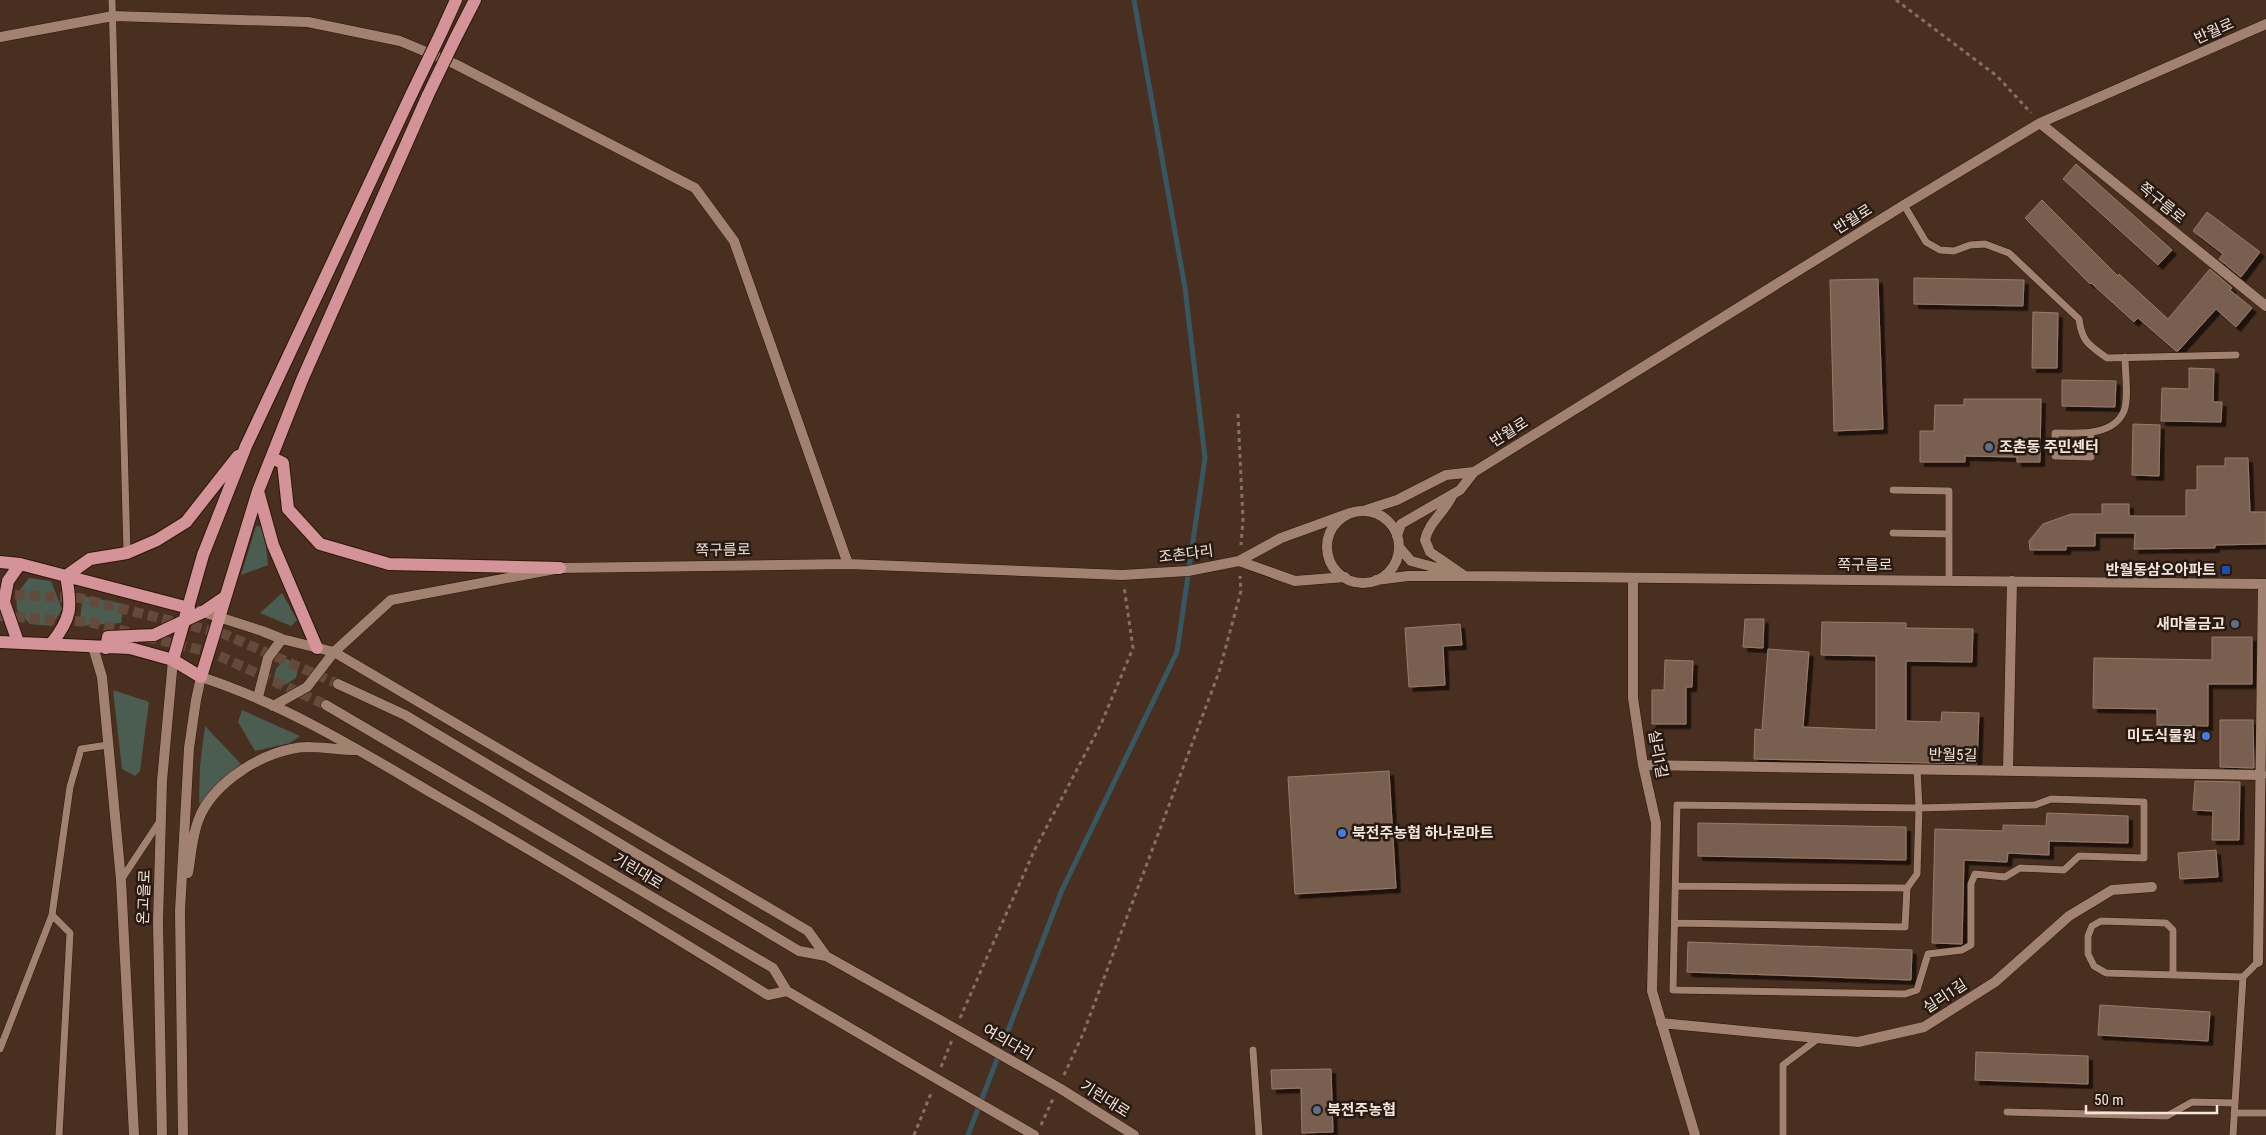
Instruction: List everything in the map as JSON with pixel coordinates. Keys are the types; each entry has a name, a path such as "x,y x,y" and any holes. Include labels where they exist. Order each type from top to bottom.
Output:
{"main road":[{"path":"173,660 203,555 246,446 456,0"},
{"path":"0,642 130,648 173,660 201,677 258,491 302,380 428,94 475,0"},
{"path":"66,576 90,559 127,553 157,540 186,522 246,446"},
{"path":"272,458 283,463 288,510 320,544 389,564 560,568"},
{"path":"258,491 273,545 317,648"},
{"path":"0,562 20,564 189,608"},
{"path":"18,642 4,602 8,580 20,564"},
{"path":"51,644 64,627 71,602 66,576"},
{"path":"106,648 108,637 154,635 203,612 225,597"}],"street":[{"path":"0,37 113,16 308,22 400,41 455,64 695,188 734,241 848,564"},
{"name":"반월로","path":"1474,472 1904,205 2040,123 2266,24"},
{"name":"쪽구름로","path":"2040,123 2266,306"},
{"path":"1376,580 1392,567 1397,558 1401,524 1460,490 1474,472"},
{"path":"1239,561 1281,538 1350,513 1397,500 1446,475 1474,472"},
{"path":"1453,494 1447,507 1429,527 1425,540 1430,552 1465,576"},
{"path":"1362,511 1373,512 1384,517 1392,526 1398,542 1411,561 1465,576"},
{"path":"1350,513 1336,524 1328,539 1327,551 1330,562 1336,571 1345,577 1355,582 1366,582 1408,576 1465,576"},
{"path":"1239,561 1295,580 1345,577"},
{"name":"조촌다리","path":"1136,574 1188,571 1239,561"},
{"name":"쪽구름로","path":"273,706 307,687 334,652 391,600 560,568 848,564 1136,574"},
{"name":"쪽구름로","path":"1465,576 2265,584"},
{"name":"실리1길","path":"1633,579 1633,698 1643,765 1656,823 1652,991 1695,1135"},
{"path":"2008,771 2012,581"},
{"path":"2258,962 2264,727 2265,584"},
{"path":"189,608 219,616 282,639 334,652 808,931 826,956"},
{"path":"258,697 266,662 282,639"},
{"path":"93,647 102,677 121,880 134,1135"},
{"name":"온고을로","path":"162,1135 158,934 161,818 167,714 173,660"},
{"path":"183,1135 180,911 189,748 201,677 258,697 360,750 587,882 768,995 787,991"},
{"name":"기린대로","path":"338,684 405,715 799,951 826,956 940,1020"},
{"name":"기린대로","path":"326,705 773,968 787,991 925,1072 1037,1131"},
{"path":"180,911 198,820 214,796 240,770 280,750 307,747 360,750"},
{"name":"반월5길","path":"1643,765 2262,775"},
{"name":"실리1길","path":"1661,1023 1858,1042 1924,1027 1995,982 2069,916 2104,894 2112,890 2152,887"},
{"name":"여의다리","path":"940,1020 1058,1091"},
{"name":"기린대로","path":"1058,1091 1134,1135"}],"lane":[{"path":"112,0 127,553"},
{"path":"1904,205 1926,242 1940,250 1954,251 1970,245 1985,244 2009,253 2079,319 2081,335 2092,347 2107,358 2236,355"},
{"path":"2091,433 2091,457 2055,456 2055,433 2091,433 2118,420 2124,411 2125,357"},
{"path":"1893,490 1949,491 1949,581"},
{"path":"1893,533 1949,534"},
{"path":"0,1049 52,915 70,787 81,749 108,745"},
{"path":"1675,923 1905,927 1907,888 1917,874 1919,808 1917,769"},
{"path":"2051,799 2144,802 2144,858 2079,856 2064,870 2020,868 2005,877 1975,874 1971,884 1971,944 1962,950 1928,954 1916,990 1905,994 1673,990 1677,805 1919,808 2035,805 2051,799"},
{"path":"121,880 161,818"},
{"path":"1676,886 1907,888"},
{"path":"52,915 70,933 59,1135"},
{"path":"2173,975 2174,930 2166,923 2101,921 2092,926 2088,936 2088,954 2094,966 2106,973 2173,975 2243,977"},
{"path":"2233,1135 2243,977 2258,962"},
{"path":"1782,1135 1783,1065 1819,1038"},
{"path":"1253,1050 1259,1135"},
{"path":"2008,1112 2167,1116 2192,1102 2235,1103"},
{"path":"2234,1112 2266,1114"}],"path":[{"path":"1896,0 1998,76 2040,123"},
{"path":"1064,1076 1090,1016 1219,672 1241,591 1239,561 1243,518 1238,414"},
{"path":"960,1020 1035,849 1101,724 1134,648 1122,575"},
{"path":"939,1074 953,1038"},
{"path":"914,1135 935,1082"},
{"path":"1037,1131 1058,1091"}],"green space":[{"path":"256,526 264,527 268,565 241,575"},
{"path":"29,578 51,581 62,609 52,626 30,624 17,610 16,595"},
{"path":"282,593 297,620 291,626 260,613"},
{"path":"83,596 124,604 121,623 79,626"},
{"path":"285,658 299,665 296,678 278,689 272,686 276,669"},
{"path":"113,690 149,702 140,771 135,776 122,769"},
{"path":"242,710 300,736 290,743 255,751 238,722"},
{"path":"205,726 241,764 229,774 203,804 199,803 200,766"}],"building":[{"path":"2076,164 2172,250 2158,265 2063,179"},
{"path":"2042,200 2118,276 2119,274 2168,319 2210,269 2232,288 2230,290 2252,308 2236,327 2216,309 2176,351 2138,318 2134,322 2090,284 2025,218"},
{"path":"2207,212 2260,252 2241,277 2219,259 2223,254 2193,231"},
{"path":"1914,278 2024,280 2023,306 1914,304"},
{"path":"1878,279 1883,429 1834,431 1830,280"},
{"path":"2033,312 2058,313 2057,368 2032,368"},
{"path":"2189,368 2214,369 2213,402 2222,402 2221,422 2161,421 2162,388 2189,389"},
{"path":"2062,380 2116,381 2115,407 2062,406"},
{"path":"1964,399 2041,399 2040,462 2017,462 2017,457 1965,456 1965,462 1920,462 1920,431 1934,431 1935,405 1964,405"},
{"path":"2133,424 2160,425 2159,476 2132,475"},
{"path":"2225,458 2248,458 2250,512 2266,512 2266,544 2215,545 2215,548 2134,549 2135,533 2095,533 2095,546 2066,546 2066,550 2030,550 2029,541 2043,524 2071,514 2102,514 2102,504 2129,504 2129,516 2186,516 2186,490 2197,490 2197,466 2225,466"},
{"path":"1745,619 1764,619 1763,648 1743,647"},
{"path":"1822,622 1906,623 1906,628 1973,629 1972,662 1906,661 1906,721 1941,722 1942,712 1979,713 1977,764 1754,759 1755,729 1762,730 1768,649 1809,652 1803,727 1876,730 1876,656 1821,655"},
{"path":"1460,624 1462,645 1443,646 1445,685 1409,687 1405,628"},
{"path":"2212,637 2252,637 2252,684 2208,684 2208,726 2157,725 2157,709 2093,708 2094,658 2212,660"},
{"path":"1665,660 1693,661 1692,687 1686,687 1686,724 1652,724 1652,690 1664,690"},
{"path":"2220,720 2253,720 2254,768 2220,767"},
{"name":"북전주농협 하나로마트","path":"1389,771 1396,888 1295,894 1288,777"},
{"path":"2195,781 2240,782 2239,840 2212,840 2213,811 2193,810"},
{"path":"2047,813 2128,816 2128,843 2049,841 2049,855 2008,853 2007,862 1964,860 1962,944 1932,943 1935,829 2003,831 2003,825 2046,826"},
{"path":"1698,823 1906,827 1906,860 1698,856"},
{"path":"2216,850 2218,877 2180,879 2178,853"},
{"path":"1688,942 1912,950 1911,980 1687,972"},
{"path":"2100,1005 2210,1012 2208,1041 2098,1035"},
{"path":"1976,1052 2088,1056 2088,1084 1975,1080"},
{"name":"북전주농협","path":"1331,1069 1333,1132 1302,1133 1301,1088 1272,1089 1271,1070"}],"waterway":[{"path":"968,1135 1062,890 1177,652 1205,458 1185,288 1134,0"}],"tunnel":[{"path":"0,594 79,598 224,634 338,684"},
{"path":"0,616 89,622 132,633"},
{"path":"147,637 213,653 326,705"}],"place":[{"name":"조촌동 주민센터","path":"1989,447"},
{"name":"반월동삼오아파트","path":"2226,570"},
{"name":"새마을금고","path":"2235,624"},
{"name":"미도식물원","path":"2206,736"},
{"name":"북전주농협 하나로마트","path":"1342,833"},
{"name":"북전주농협","path":"1317,1110"}]}
